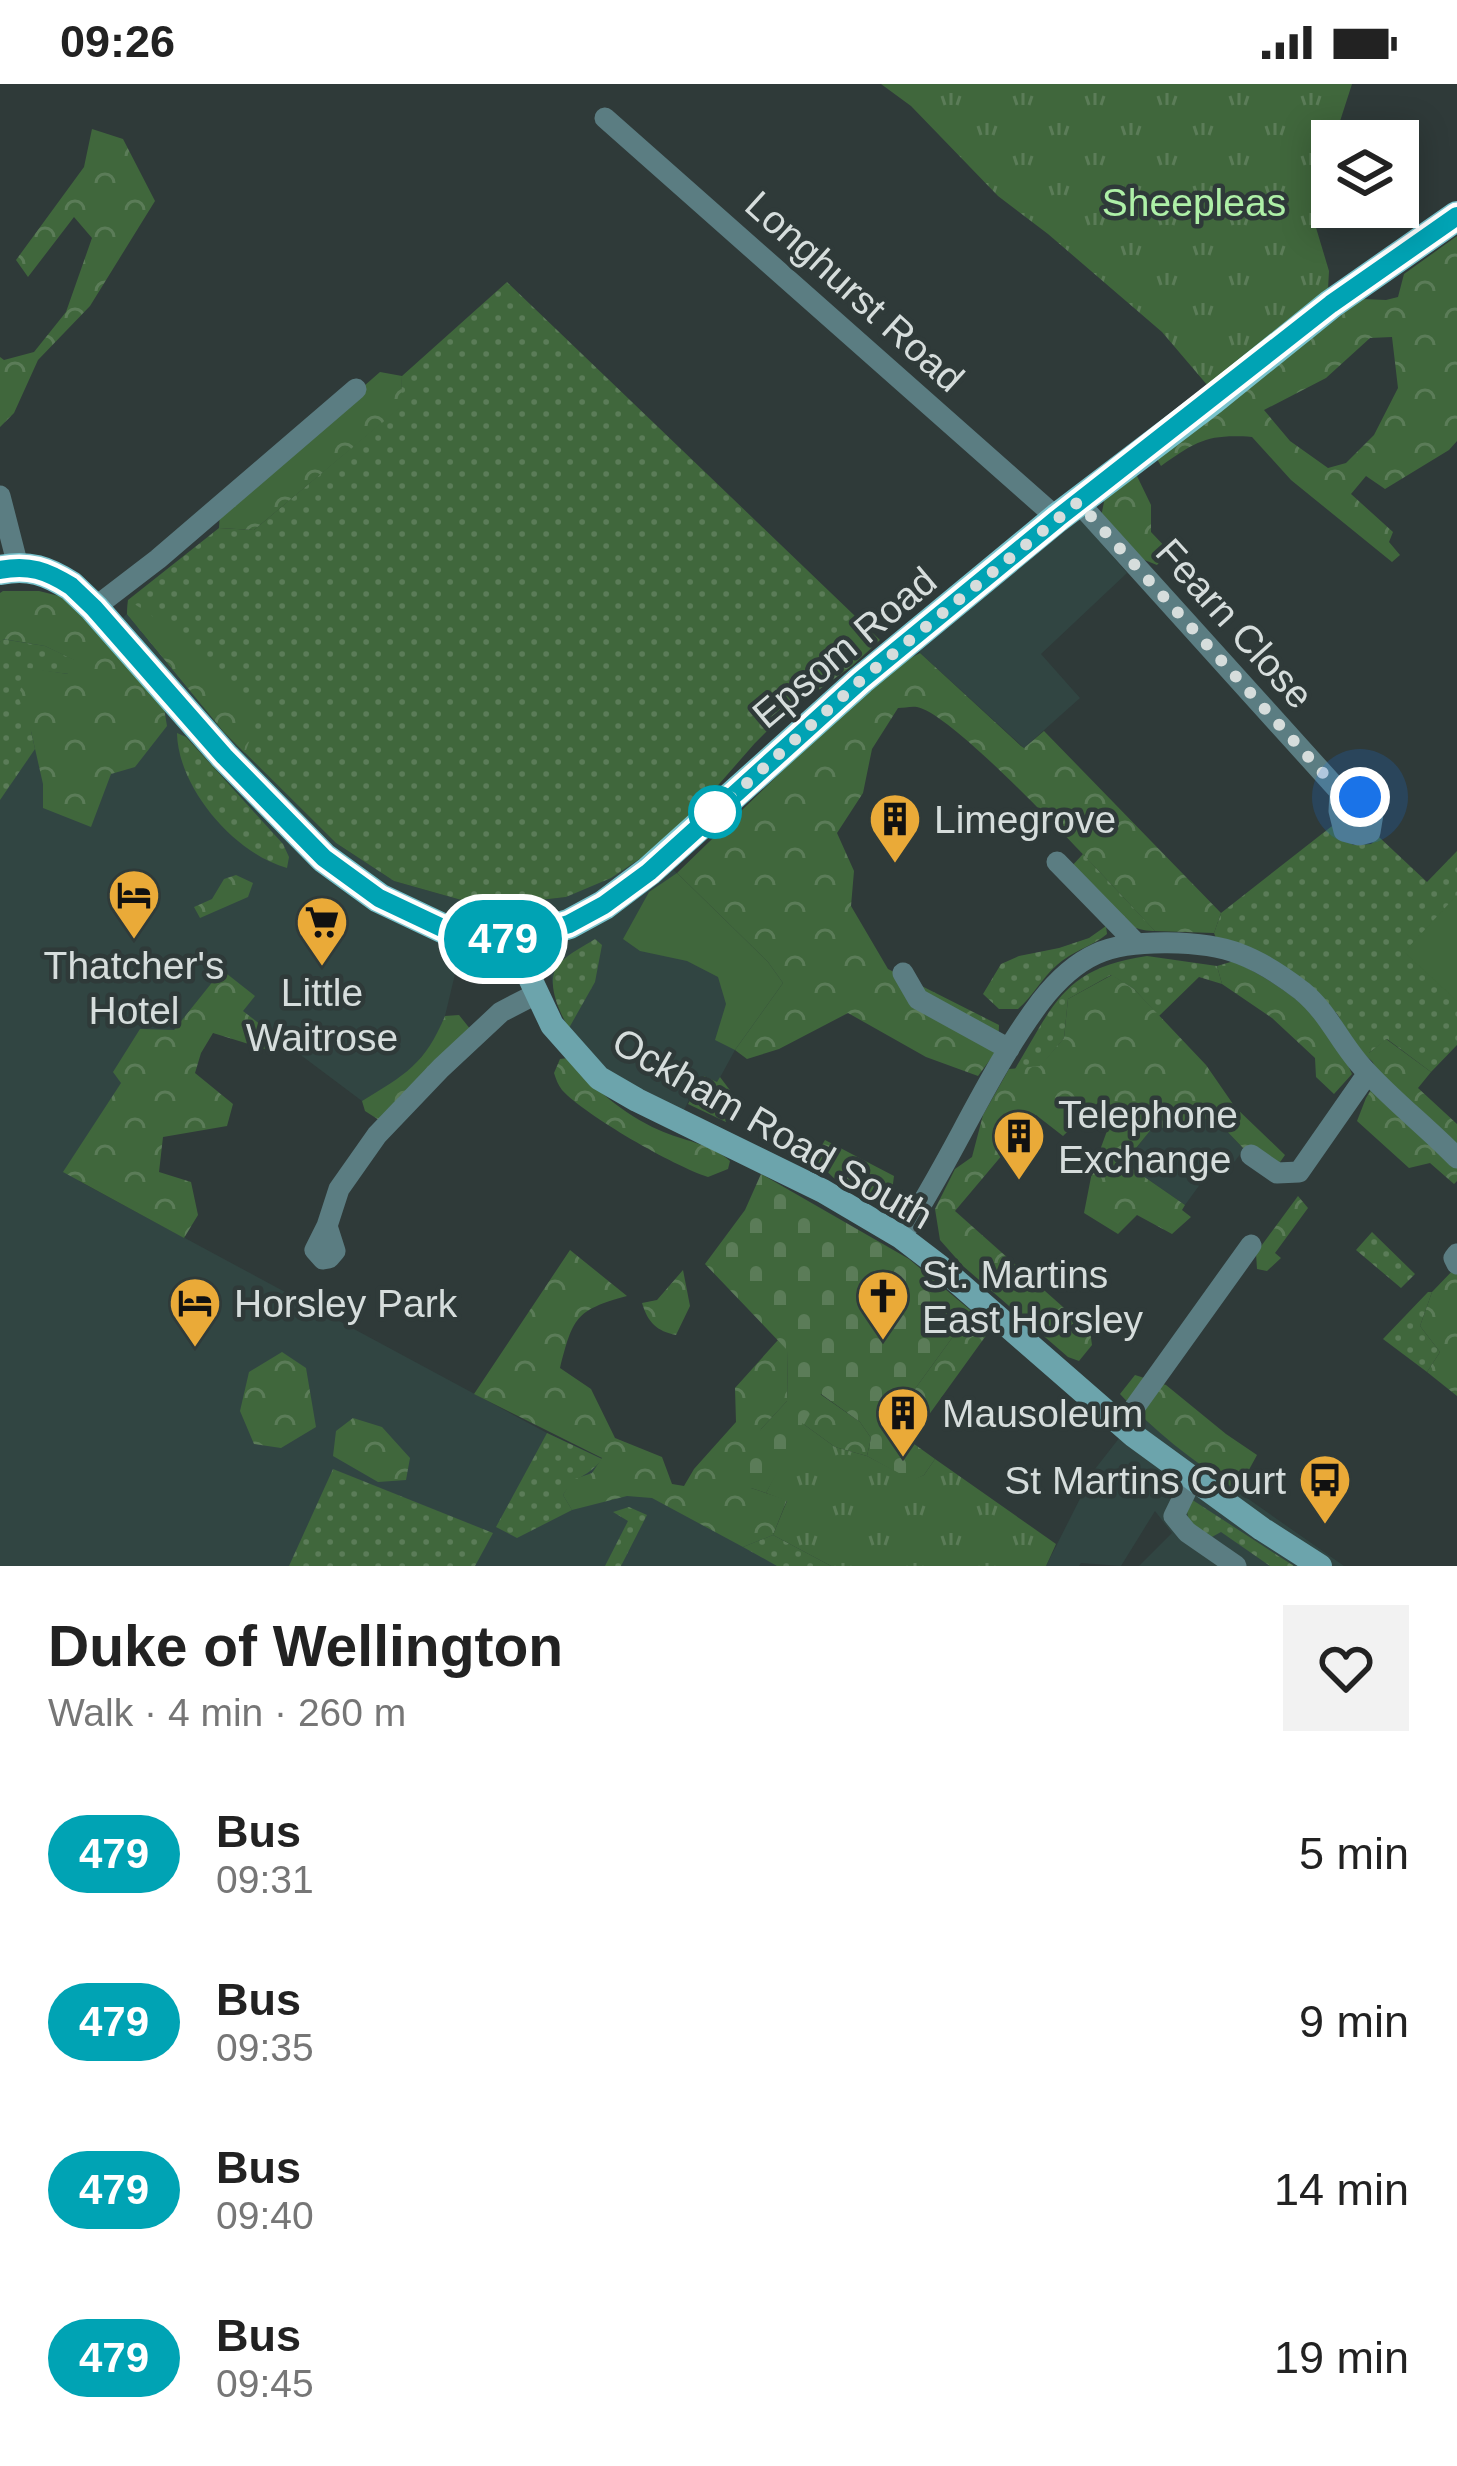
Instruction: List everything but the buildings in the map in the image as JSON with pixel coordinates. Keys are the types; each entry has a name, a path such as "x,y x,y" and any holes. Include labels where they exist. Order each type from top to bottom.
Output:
{"main road":[{"name":"Epsom Road","path":"9,568 46,570 71,586 224,756 324,858 379,898 455,934 491,940 522,938 569,924 649,872 861,680 1068,510 1331,304 1457,216"},
{"name":"Ockham Road South","path":"522,938 528,974 552,1025 599,1078 823,1191 902,1237 1122,1425 1320,1566"}],"street":[{"name":"Longhurst Road","path":"604,118 1068,510"},
{"path":"94,608 356,389"},
{"path":"0,496 9,568"},
{"name":"Fearn Close","path":"1068,510 1340,792"},
{"path":"1057,862 1137,944"},
{"path":"902,1237 1042,1000 1068,972 1097,953 1137,944 1190,945 1239,953 1304,993 1329,1018 1368,1073 1457,1158"},
{"path":"903,973 917,999 1009,1049"},
{"path":"327,1226 339,1189 377,1135 501,1012 536,994"},
{"path":"1251,1155 1277,1173 1299,1172 1368,1073"},
{"path":"1122,1425 1251,1244"},
{"path":"1457,1254 1457,1264"},
{"path":"1192,1479 1174,1516 1187,1532 1236,1566"}],"shaded area":[{"path":"1077,515 1127,573 1041,654 1080,698 1024,748 920,653 920,645"},
{"path":"3,591 39,591 105,633 127,614 224,732 336,843 394,881 472,903 445,1016 435,1041 406,1075 362,1101 242,1011 222,971 140,1072 79,1181 547,1433 638,1475 683,1487 831,1566 0,1566"},
{"path":"653,850 768,962 783,983 717,1083 694,1090 683,1112 630,1088 585,1052 565,1023 553,987 539,900 566,897"},
{"path":"1196,1116 1220,1124 1244,1149 1229,1169 1217,1161 1185,1205 1130,1167 1132,1154 1152,1127 1173,1129"},
{"path":"1138,1414 1204,1468 1344,1566 1139,1566 1172,1533 1155,1511 1121,1566 1046,1566 1095,1469"}],"green space":[{"name":"Sheepleas","path":"881,84 1352,84 1340,120 1311,120 1311,228 1316,228 1329,271 1328,289 1208,386 1162,332 998,196 911,106"},
{"path":"92,129 123,139 155,201 90,306 38,360 14,413 0,427 0,357 34,352 66,312 92,238 74,217 28,277 16,260 84,167"},
{"path":"1457,236 1457,441 1385,489 1366,476 1351,494 1393,532 1389,542 1400,555 1392,562 1291,480 1252,437 1203,441 1161,466 1157,459 1362,299 1398,297 1404,274","holes":["1392,337 1398,388 1374,435 1346,463 1328,468 1290,441 1264,410 1326,378 1370,338"]},
{"path":"507,282 880,640 782,716 653,850 611,878 566,897 506,904 472,903 394,881 336,843 224,732 127,614 128,600 219,528 254,530 400,407 402,376"},
{"path":"380,372 402,376 401,407 254,530 219,528 220,512"},
{"path":"1136,474 1151,505 1151,532 1169,551 1157,565 1137,557 1101,517 1105,497"},
{"path":"3,591 39,591 75,600 164,708 167,726 135,767 111,774 91,827 43,808 43,784 18,696 28,668 68,674 74,660 45,646 0,642"},
{"path":"128,600 150,614 259,714 245,753 127,614"},
{"path":"0,642 45,646 75,660 69,674 28,669 35,749 0,800"},
{"path":"920,653 1024,748 1044,731 1221,913 1214,933 1155,931 966,739 917,707 898,708 872,749 863,793 837,833 854,871 851,906 888,969 999,1025 998,1049 978,1076 926,1057 848,1013 779,1049 747,1059 735,1050 783,983 768,962 677,873 834,721"},
{"path":"177,733 186,737 283,844 289,857 287,868 248,849 213,816 187,775"},
{"path":"1332,826 1353,845 1371,844 1379,837 1427,882 1457,851 1457,1045 1431,1072 1387,1039 1369,1053 1373,1062 1353,1045 1338,1015 1319,994 1216,938 1221,913"},
{"path":"1083,854 1155,931 1130,925 1098,899 1070,868"},
{"path":"677,873 768,962 783,983 735,1050 715,1040 726,1004 718,977 687,961 640,951 623,939 649,892"},
{"path":"236,875 253,883 248,897 200,918 194,907 212,899 224,879"},
{"path":"1457,895 1457,1001 1404,952"},
{"path":"1106,926 1107,934 1057,965 1018,1009 999,1009 983,994 1001,964 1089,938"},
{"path":"595,939 602,945 595,982 569,1028 557,1004 553,977 565,959"},
{"path":"1147,956 1217,966 1222,984 1199,977 1159,1016 1134,989 1111,975 1068,999 1064,1038 1040,1067 1015,1069 1052,1008 1079,980 1119,962"},
{"path":"1234,961 1289,994 1330,1035 1352,1074 1334,1094 1316,1077 1315,1058 1272,1018 1222,984 1217,966"},
{"path":"222,970 255,996 243,1011 283,1042 271,1051 213,1033 201,1053 195,1073 233,1104 227,1126 163,1137 159,1172 191,1182 198,1215 184,1238 63,1172 121,1083 113,1072 140,1029 174,1030"},
{"path":"1112,975 1134,989 1206,1065 1235,1107 1285,1155 1278,1165 1244,1149 1220,1124 1196,1116 1173,1129 1153,1127 1132,1153 1130,1167 1185,1205 1182,1210 1191,1217 1172,1234 1137,1215 1118,1234 1084,1213 1092,1172 1115,1109 1103,1098 1063,1136 1036,1115 955,1211 1090,1331 1092,1345 1079,1361 1068,1357 963,1266 940,1240 935,1209 955,1169 972,1157 983,1115 1009,1069 1040,1066 1064,1038 1068,999"},
{"path":"459,1015 471,1030 379,1120 365,1111 362,1101 412,1067 430,1046 445,1016"},
{"path":"1386,1039 1431,1072 1418,1088 1457,1124 1454,1184 1430,1163 1409,1168 1357,1121 1380,1075 1368,1054"},
{"path":"568,1058 621,1108 659,1130 714,1150 730,1161 728,1169 708,1177 693,1171 590,1113 556,1080 560,1059"},
{"path":"704,1076 717,1082 720,1077 732,1093 726,1122 688,1104"},
{"path":"825,1140 894,1176 892,1191 878,1199 838,1182 814,1159"},
{"path":"761,1174 909,1259 981,1319 968,1316 912,1393 886,1399 883,1431 895,1442 910,1441 935,1459 924,1475 912,1481 867,1456 871,1438 860,1422 821,1394 766,1493 751,1488 738,1471 761,1429 787,1401 788,1351 705,1264 745,1210"},
{"path":"1298,1196 1308,1208 1275,1253 1281,1258 1267,1271 1257,1269 1256,1253"},
{"path":"1372,1232 1415,1274 1401,1288 1356,1250"},
{"path":"570,1250 627,1296 596,1306 579,1318 560,1368 591,1389 615,1438 662,1457 672,1484 684,1486 736,1422 735,1388 778,1340 788,1350 787,1401 761,1429 751,1488 787,1500 773,1535 743,1547 652,1498 627,1496 572,1510 563,1495 572,1480 592,1473 602,1458 474,1394"},
{"path":"1457,1266 1457,1396 1427,1372 1440,1352 1420,1326 1432,1292"},
{"path":"683,1270 690,1306 676,1335 654,1325 642,1303 657,1300"},
{"path":"1432,1292 1420,1326 1440,1352 1427,1372 1383,1339"},
{"path":"968,1316 981,1319 990,1330 910,1441 895,1442 883,1431 886,1398 912,1393"},
{"path":"282,1352 306,1368 316,1427 281,1448 254,1444 240,1411 249,1372"},
{"path":"1135,1375 1166,1385 1257,1455 1245,1477 1233,1488 1146,1420 1120,1394"},
{"path":"820,1394 860,1422 871,1438 867,1456 835,1447 802,1423"},
{"path":"353,1418 382,1427 410,1458 406,1480 378,1482 333,1456 336,1431"},
{"path":"802,1423 835,1447 867,1456 912,1480 924,1475 935,1459 1056,1544 1046,1566 831,1566 773,1535 787,1501 766,1493"},
{"path":"547,1433 602,1459 563,1495 572,1510 517,1538 496,1527"},
{"path":"333,1469 493,1533 475,1566 289,1566"},
{"path":"1191,1499 1294,1566 1270,1566 1221,1532 1210,1538 1189,1521 1186,1507"},
{"path":"629,1507 647,1515 621,1566 605,1566 628,1521 613,1512"},
{"path":"773,1535 831,1566 777,1566 743,1547"}],"bus line":[{"name":"479","path":"0,570 19,566 46,570 71,586 280,816 353,880 379,898 455,934 491,940 522,938 569,924 649,872 861,680 1058,518 1331,304 1457,216"}],"place":[{"name":"Limegrove","path":"895,865"},
{"name":"Thatcher's Hotel","path":"134,941"},
{"name":"Little Waitrose","path":"322,968"},
{"name":"Telephone Exchange","path":"1019,1182"},
{"name":"St. Martins East Horsley","path":"883,1342"},
{"name":"Horsley Park","path":"195,1349"},
{"name":"Mausoleum","path":"903,1459"},
{"name":"St Martins Court","path":"1325,1526"}],"route":[{"path":"715,812 861,680 1078,502 1340,792 1360,797"}]}
